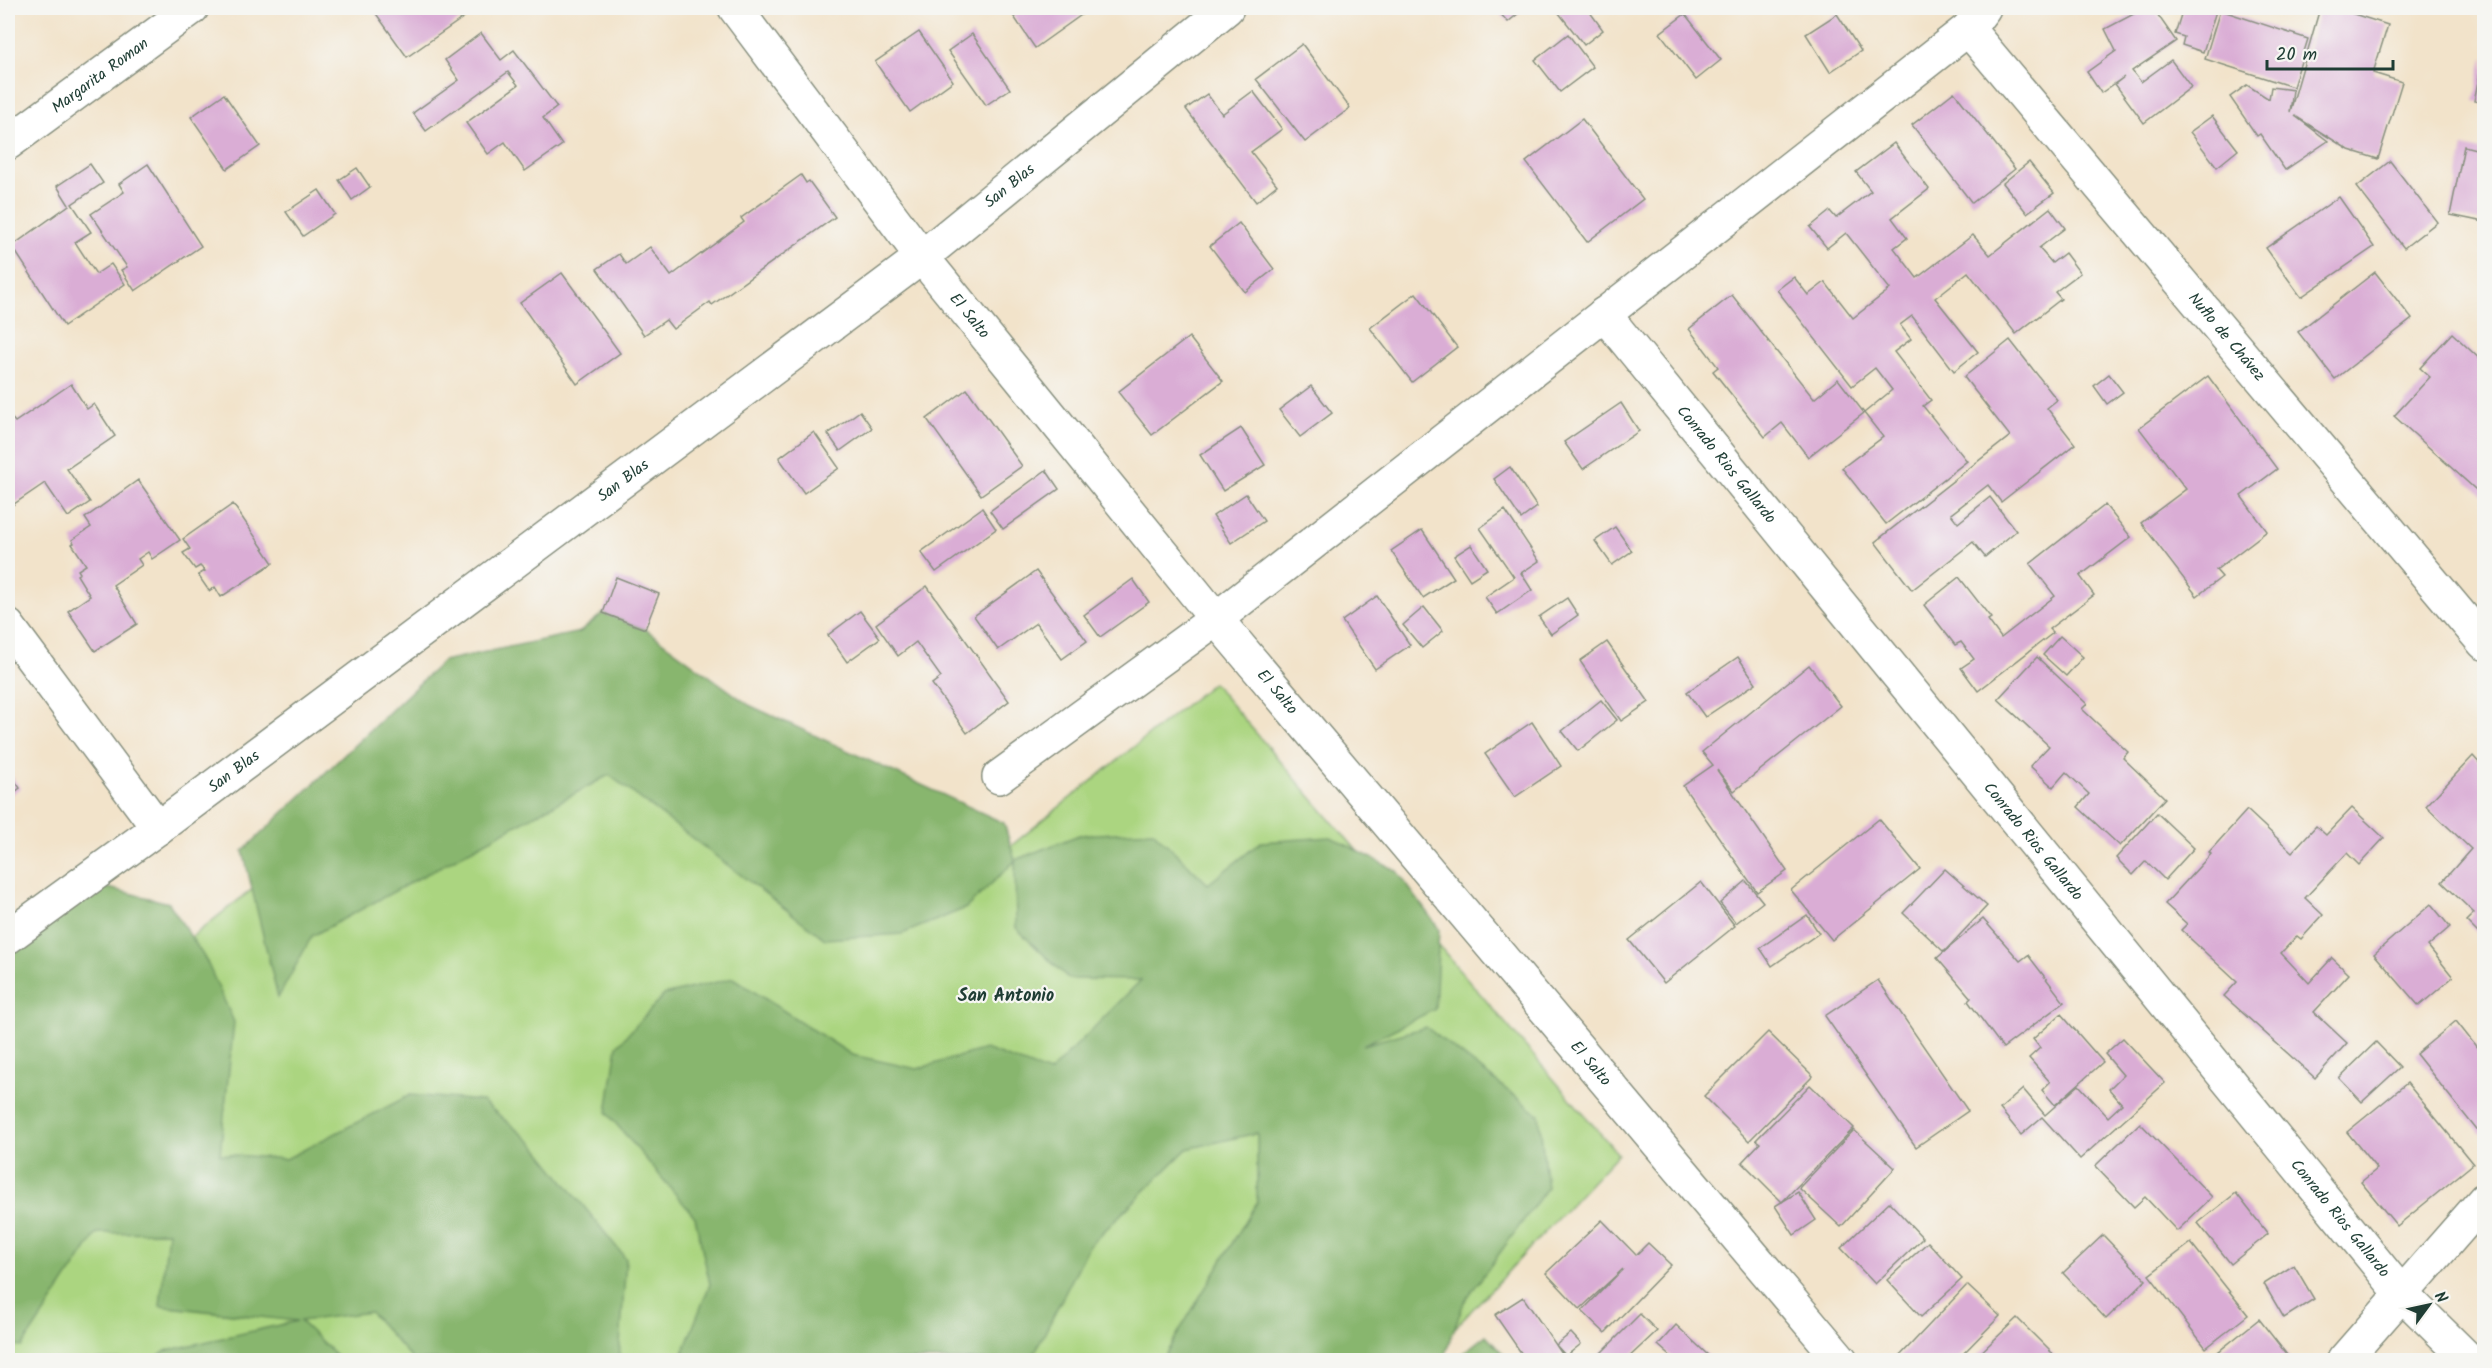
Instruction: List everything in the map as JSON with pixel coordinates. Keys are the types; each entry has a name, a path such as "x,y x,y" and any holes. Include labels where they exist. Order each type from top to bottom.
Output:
{"street":[{"name":"Margarita Roman","path":"8,143 192,8"},
{"name":"El Salto","path":"735,8 922,257 1216,620 1841,1360"},
{"name":"San Blas","path":"8,937 158,828 922,257 1227,8"},
{"path":"999,777 1216,620 1976,18"},
{"name":"Nuflo de Chávez","path":"1976,18 2484,644"},
{"name":"Conrado Rios Gallardo","path":"1604,314 2401,1293 2469,1360"},
{"path":"8,626 158,828"},
{"path":"2344,1360 2484,1200"}],"green space":[{"path":"603,613 645,629 749,705 1004,823 1015,860 1079,835 1153,831 1208,884 1261,842 1331,837 1397,871 1439,929 1435,1009 1363,1045 1426,1027 1539,1115 1547,1188 1464,1302 1443,1360 1162,1360 1257,1202 1257,1133 1187,1149 1089,1246 1031,1360 680,1360 710,1284 695,1217 607,1113 617,1046 664,995 733,978 852,1055 917,1069 985,1049 1049,1073 1141,980 1069,979 1016,928 1015,861 966,908 902,934 825,939 609,775 312,936 278,998 243,851 443,661 580,632"},
{"path":"580,632 996,858 1213,683 1618,1154 1425,1360 8,1360 8,1081"},
{"path":"96,885 169,903 206,960 234,1022 220,1154 286,1159 410,1095 482,1101 534,1144 626,1259 619,1360 413,1360 370,1312 300,1321 341,1360 153,1360 165,1351 297,1321 160,1306 168,1232 97,1233 22,1347 8,1345 8,956"},
{"path":"1486,1335 1509,1360 1454,1360"}],"building":[{"path":"372,8 477,8 407,57"},
{"path":"1008,8 1091,8 1035,48"},
{"path":"1495,8 1525,8 1508,22"},
{"path":"1555,8 1587,8 1603,30 1584,45"},
{"path":"2145,8 2153,8 2176,41 2132,71 2141,82 2171,60 2191,87 2144,123 2115,84 2124,77 2101,93 2087,72 2116,51 2105,29"},
{"path":"2183,8 2217,8 2203,52 2182,45 2184,37 2175,34"},
{"path":"2320,8 2335,8 2388,25 2373,73 2402,82 2378,159 2349,150 2295,116 2328,141 2285,170 2260,134 2257,136 2230,97 2247,85 2269,99 2271,87 2293,90 2290,112"},
{"path":"2220,10 2308,39 2293,87 2205,59"},
{"path":"1685,14 1721,60 1696,80 1660,33"},
{"path":"1837,14 1861,51 1830,72 1806,34"},
{"path":"919,32 953,81 910,112 875,62"},
{"path":"481,33 501,60 514,50 557,107 543,118 562,145 525,171 505,142 488,154 466,123 518,85 508,72 426,131 413,113 459,80 445,60"},
{"path":"972,34 1010,89 986,105 948,51"},
{"path":"1568,34 1593,67 1560,92 1535,60"},
{"path":"1302,44 1350,108 1305,142 1256,79"},
{"path":"2484,58 2484,103 2474,101"},
{"path":"1253,91 1282,129 1251,152 1277,185 1256,202 1186,109 1207,94 1222,114"},
{"path":"1954,92 2015,169 1972,203 1912,125"},
{"path":"224,94 260,146 227,169 191,117"},
{"path":"2212,116 2238,150 2217,167 2190,132"},
{"path":"1582,119 1643,199 1587,242 1526,162"},
{"path":"1894,143 1929,189 1892,218 1907,238 1894,248 1917,278 1973,235 1990,255 2050,208 2065,228 2039,248 2052,263 2065,253 2080,273 2055,292 2061,299 2016,334 1968,272 1935,298 1978,352 1954,371 1912,316 1900,325 1911,339 1894,352 1931,400 1923,406 1967,461 1886,524 1842,468 1883,437 1864,413 1892,390 1875,368 1852,386 1777,290 1794,277 1808,295 1825,282 1853,318 1890,289 1846,233 1827,248 1810,227 1830,211 1836,218 1871,191 1856,172"},
{"path":"2464,146 2484,151 2484,222 2450,215"},
{"path":"2390,161 2437,222 2404,248 2357,187"},
{"path":"2029,162 2054,193 2027,213 2003,183"},
{"path":"90,164 103,183 72,204 91,232 75,242 96,274 111,264 125,284 64,326 12,246 69,205 57,186"},
{"path":"148,164 201,246 135,291 121,270 127,267 91,214 124,192 119,184"},
{"path":"357,168 370,187 352,200 339,180"},
{"path":"801,175 806,183 809,181 835,217 712,305 710,302 673,329 666,320 644,335 597,269 619,254 626,264 650,247 671,276 744,222 741,218"},
{"path":"319,190 335,214 303,236 286,212"},
{"path":"2339,197 2374,247 2301,297 2266,248"},
{"path":"1239,223 1274,269 1245,292 1210,246"},
{"path":"2375,272 2412,319 2335,379 2298,332"},
{"path":"562,273 620,353 577,384 520,303"},
{"path":"1416,293 1457,347 1412,382 1370,328"},
{"path":"1732,295 1814,399 1838,379 1864,413 1808,457 1782,423 1765,437 1713,371 1718,367 1689,329"},
{"path":"2452,333 2484,363 2484,497 2394,416 2430,377 2420,368"},
{"path":"1189,337 1223,381 1152,435 1118,392"},
{"path":"2010,340 2057,400 2047,408 2075,444 2001,502 1988,485 1951,514 1958,523 1990,497 2016,531 1985,557 1973,542 1912,590 1875,542 2010,436 1964,377"},
{"path":"2109,374 2123,392 2107,404 2094,386"},
{"path":"2208,376 2277,469 2241,496 2267,531 2216,570 2222,577 2197,596 2141,523 2186,489 2139,428"},
{"path":"71,384 87,409 94,404 115,436 67,469 90,502 68,517 45,483 8,508 8,414 15,422"},
{"path":"1311,386 1332,413 1300,437 1279,410"},
{"path":"967,389 1022,466 981,495 927,419"},
{"path":"1621,403 1639,431 1583,469 1564,442"},
{"path":"860,411 872,428 840,451 828,434"},
{"path":"1241,428 1265,465 1223,491 1200,455"},
{"path":"814,432 839,468 804,493 779,458"},
{"path":"1510,467 1537,507 1521,519 1494,479"},
{"path":"1046,470 1059,489 1003,529 990,511"},
{"path":"138,480 180,540 152,559 148,552 138,559 142,565 113,585 137,624 95,651 68,611 90,596 77,575 80,573 78,570 86,565 72,544 74,543 72,540 91,527 85,518"},
{"path":"1246,494 1264,521 1231,543 1213,516"},
{"path":"233,504 273,563 221,597 215,587 209,591 198,575 205,571 200,566 195,569 183,553 190,549 183,539"},
{"path":"2105,505 2131,537 2080,576 2094,595 2049,629 2053,633 1978,691 1961,668 1974,659 1961,642 1955,645 1924,605 1959,577 1991,618 1988,620 2001,638 2055,596 2030,564"},
{"path":"982,508 996,529 936,572 921,552"},
{"path":"1505,510 1539,561 1521,573 1532,590 1497,614 1485,597 1514,577 1480,528"},
{"path":"1615,527 1632,551 1612,565 1595,541"},
{"path":"1422,530 1454,578 1423,598 1391,551"},
{"path":"1471,545 1487,569 1470,580 1454,556"},
{"path":"1036,571 1087,641 1062,659 1036,623 998,650 974,616"},
{"path":"616,577 659,594 645,629 603,613"},
{"path":"1133,579 1149,602 1100,637 1084,615"},
{"path":"927,586 1009,701 967,733 932,684 941,677 916,642 898,656 876,624"},
{"path":"1377,596 1410,645 1375,669 1342,621"},
{"path":"1567,598 1578,615 1551,634 1539,617"},
{"path":"1424,607 1443,631 1422,648 1403,625"},
{"path":"860,611 880,638 847,662 828,635"},
{"path":"2060,636 2083,657 2066,676 2043,655"},
{"path":"1607,642 1649,702 1621,721 1580,661"},
{"path":"1738,657 1756,683 1705,717 1687,692"},
{"path":"2037,657 2087,704 2082,709 2128,752 2123,758 2165,798 2120,846 2078,807 2089,794 2066,772 2053,787 2030,766 2049,746 1998,699"},
{"path":"1809,665 1841,706 1734,791 1717,770 1787,871 1757,892 1683,786 1713,765 1702,752"},
{"path":"1601,700 1617,720 1578,751 1562,731"},
{"path":"1532,722 1561,766 1515,797 1485,754"},
{"path":"2473,756 2484,768 2484,939 2466,921 2474,913 2442,882 2471,849 2426,806"},
{"path":"8,771 20,788 8,797"},
{"path":"2352,808 2384,838 2359,865 2347,853 2305,898 2323,915 2301,939 2297,936 2281,953 2309,983 2332,958 2349,974 2314,1012 2347,1043 2315,1078 2224,996 2237,982 2181,930 2187,924 2165,904 2247,810 2292,852 2316,826 2326,835"},
{"path":"2157,813 2194,848 2165,880 2146,861 2133,875 2116,858"},
{"path":"1879,819 1920,869 1832,940 1791,890"},
{"path":"1945,869 1987,906 1944,952 1903,913"},
{"path":"1746,881 1763,902 1736,923 1720,903"},
{"path":"1701,882 1735,926 1664,983 1629,940"},
{"path":"2431,904 2450,927 2428,946 2453,977 2419,1006 2374,954"},
{"path":"1807,915 1819,933 1772,966 1760,948"},
{"path":"1983,919 2020,961 2028,955 2064,1002 2003,1048 1968,1001 1971,998 1937,958"},
{"path":"1878,980 1968,1111 1916,1147 1825,1016"},
{"path":"2061,1014 2103,1062 2055,1105 2042,1090 2050,1082 2029,1058 2040,1048 2033,1039"},
{"path":"2456,1021 2482,1054 2484,1053 2484,1131 2480,1134 2416,1054"},
{"path":"1768,1032 1813,1076 1749,1141 1704,1096"},
{"path":"2123,1038 2165,1083 2080,1159 2042,1117 2021,1135 2000,1109 2023,1089 2045,1115 2079,1085 2108,1117 2122,1104 2109,1089 2123,1075 2105,1054"},
{"path":"2376,1042 2400,1067 2362,1102 2339,1078"},
{"path":"2407,1083 2473,1164 2397,1226 2361,1182 2377,1169 2347,1132"},
{"path":"1810,1085 1854,1128 1782,1202 1742,1162 1760,1143 1756,1140"},
{"path":"2140,1123 2212,1197 2177,1231 2145,1197 2134,1207 2095,1166"},
{"path":"1854,1130 1895,1168 1841,1227 1799,1188"},
{"path":"1798,1192 1816,1220 1794,1235 1775,1206"},
{"path":"2236,1193 2268,1234 2231,1264 2198,1223"},
{"path":"1889,1202 1923,1238 1875,1284 1841,1248"},
{"path":"1602,1220 1636,1255 1648,1243 1671,1265 1605,1333 1582,1311 1623,1269 1580,1309 1546,1273"},
{"path":"2103,1235 2146,1280 2106,1319 2063,1273"},
{"path":"1928,1242 1962,1279 1921,1317 1887,1280"},
{"path":"2191,1243 2248,1315 2206,1348 2149,1275"},
{"path":"2294,1265 2314,1299 2284,1318 2264,1284"},
{"path":"1967,1285 2000,1316 1957,1360 1896,1360"},
{"path":"1523,1297 1562,1354 1552,1360 1526,1360 1495,1315"},
{"path":"1640,1314 1657,1331 1626,1360 1595,1359"},
{"path":"2017,1318 2059,1360 1973,1360"},
{"path":"2259,1319 2291,1360 2216,1360 2213,1356"},
{"path":"1676,1325 1710,1357 1707,1360 1675,1360 1658,1345"},
{"path":"1571,1333 1581,1344 1566,1356 1556,1345"}],"district":[{"name":"San Antonio","path":"1006,996"}]}
